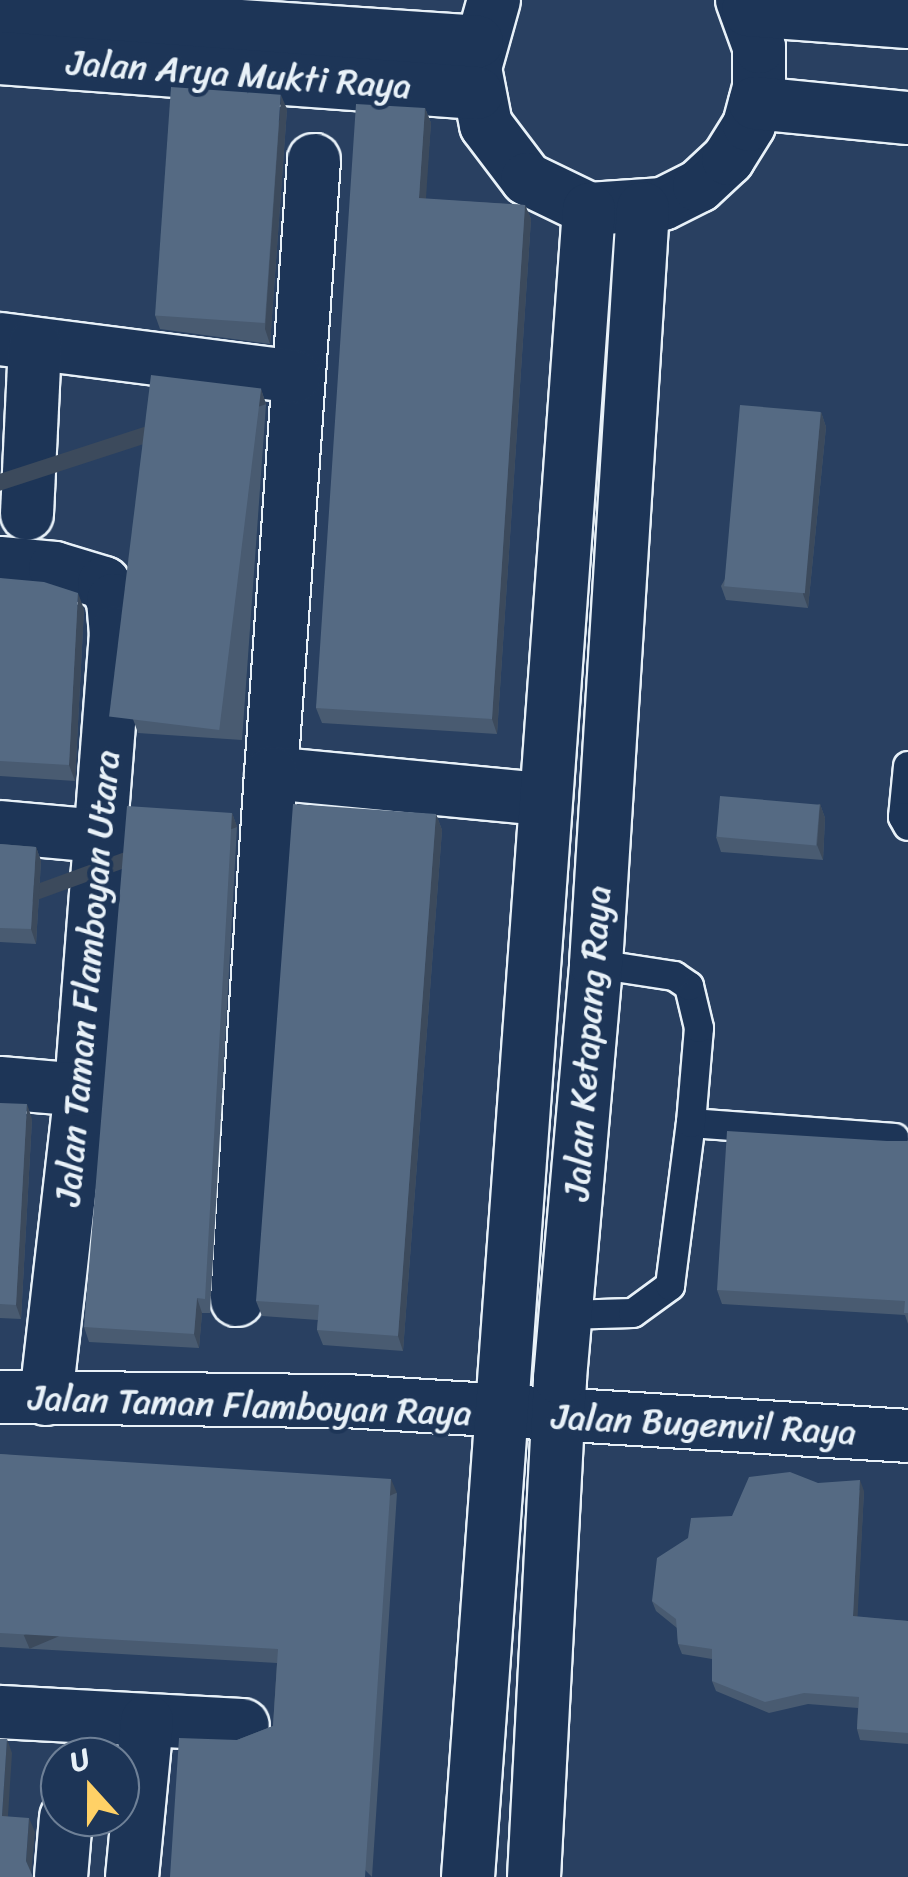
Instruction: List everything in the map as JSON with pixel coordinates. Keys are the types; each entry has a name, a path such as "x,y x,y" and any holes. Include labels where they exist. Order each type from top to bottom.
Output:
{"street":[{"path":"483,45 504,155 556,198 589,209 643,208 699,186 728,160 755,103 759,47 745,5 908,22"},
{"name":"Jalan Arya Mukti Raya","path":"0,10 483,45"},
{"name":"Jalan Arya Mukti Raya","path":"0,58 483,45"},
{"path":"755,103 908,118"},
{"path":"237,1300 295,377 314,160"},
{"name":"Jalan Ketapang Raya","path":"534,1877 565,1315 596,964 643,208"},
{"name":"Jalan Ketapang Raya","path":"468,1877 543,799 589,209"},
{"path":"28,514 17,341 295,377"},
{"name":"Jalan Taman Flamboyan Utara","path":"0,563 82,573 104,582 113,600 116,633 81,1090 23,1398"},
{"path":"271,773 543,799"},
{"path":"0,828 98,836"},
{"path":"0,1083 81,1090"},
{"name":"Jalan Taman Flamboyan Raya","path":"23,1398 346,1401 500,1413"},
{"name":"Jalan Bugenvil Raya","path":"500,1413 908,1436"},
{"path":"0,1712 73,1737 146,1722 243,1724"},
{"path":"132,1877 146,1722"},
{"path":"60,1877 64,1837"}],"lane":[{"path":"908,766 902,817 908,826"},
{"path":"565,1315 633,1313 670,1286 691,1123 699,1028 690,986 674,976 596,964"},
{"path":"691,1123 894,1138"}],"building":[{"path":"171,87 281,95 265,323 155,315"},
{"path":"356,104 425,108 419,198 525,205 492,719 316,708"},
{"path":"151,375 261,389 219,730 109,716"},
{"path":"740,405 821,412 805,593 724,586"},
{"path":"0,578 44,582 78,593 69,765 0,761"},
{"path":"720,796 820,805 816,846 716,837"},
{"path":"293,804 436,814 398,1336 317,1330 319,1305 256,1301"},
{"path":"127,806 232,813 205,1299 197,1298 194,1334 84,1327"},
{"path":"0,844 36,847 31,929 0,928"},
{"path":"0,1103 27,1104 16,1305 0,1304"},
{"path":"727,1131 908,1141 908,1313 904,1313 905,1301 717,1290"},
{"path":"0,1454 391,1479 365,1877 170,1877 179,1738 237,1740 273,1726 278,1649 0,1633"},
{"path":"790,1472 818,1483 860,1480 853,1616 908,1621 908,1733 857,1729 859,1697 804,1693 765,1702 712,1681 712,1649 678,1644 676,1619 652,1601 657,1558 688,1538 691,1518 732,1516 749,1477"},
{"path":"0,1739 7,1739 2,1816 29,1818 26,1861 33,1877 0,1877"}]}
